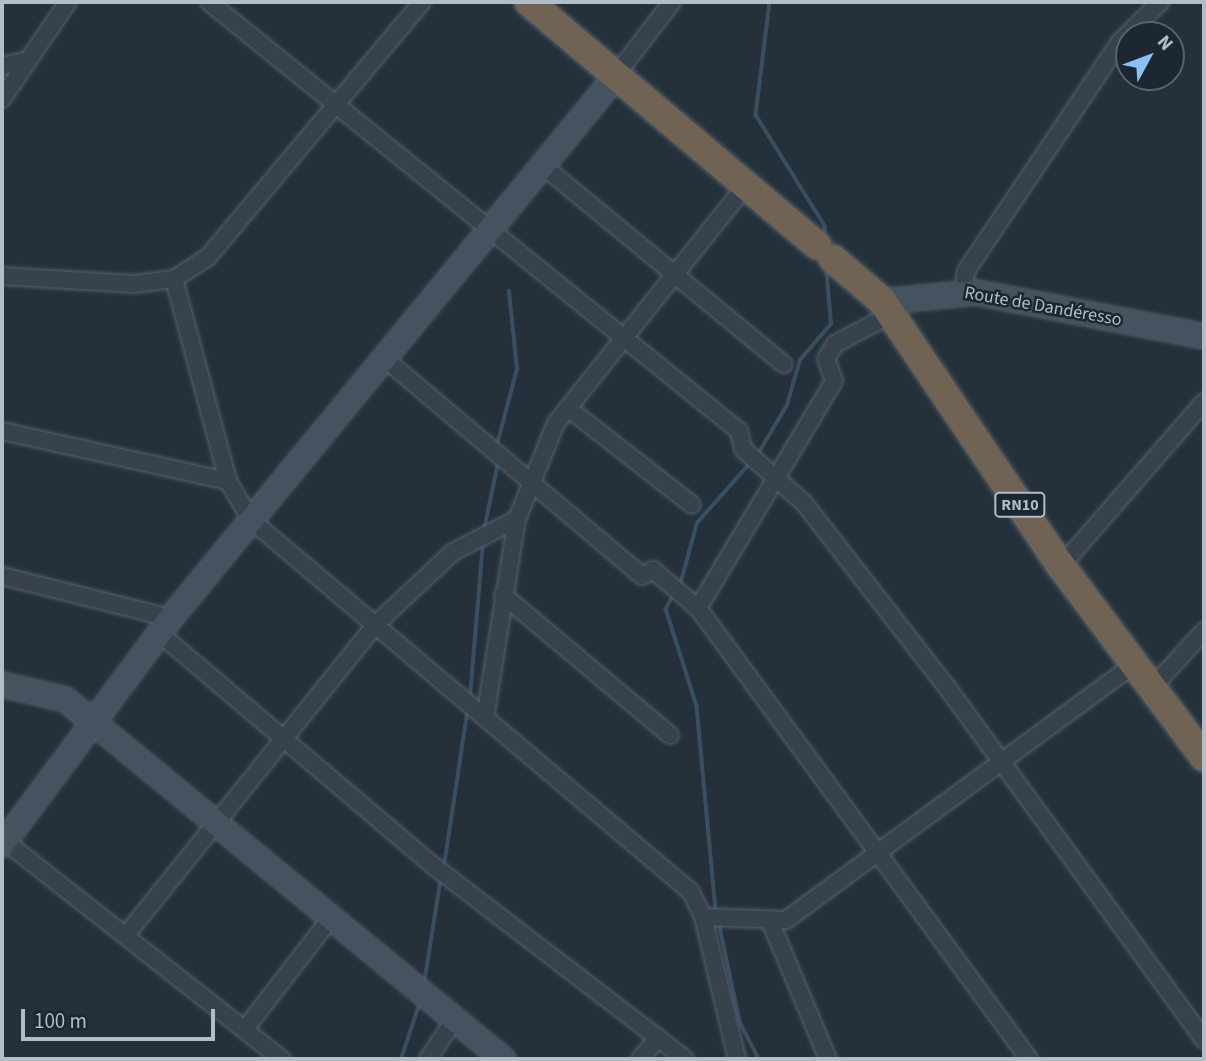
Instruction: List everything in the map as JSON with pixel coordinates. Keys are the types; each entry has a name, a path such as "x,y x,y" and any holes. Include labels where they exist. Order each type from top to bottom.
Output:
{"highway":[{"name":"RN10","path":"529,2 825,252 886,308 1061,566 1204,757"}],"street":[{"path":"2,99 68,2"},
{"path":"209,2 739,431 743,449 804,503 1001,761 1204,1040"},
{"path":"2,276 134,284 174,279 208,257 422,2"},
{"path":"282,1059 126,935 3,842 164,625 616,75 672,2"},
{"path":"964,292 966,271 1104,65 1160,2"},
{"path":"2,66 27,60"},
{"path":"542,165 783,364"},
{"path":"485,718 503,595 527,482 568,408 746,185"},
{"path":"174,279 228,481 251,520 691,892 706,917 737,1059"},
{"name":"Route de Dandéresso","path":"886,308 964,292 1204,336"},
{"path":"698,608 766,471 834,381 826,359 835,344 886,308"},
{"path":"384,358 527,482 642,576 653,570 698,608 874,856 1029,1059"},
{"path":"1061,566 1204,402"},
{"path":"568,408 692,505"},
{"path":"2,431 228,481"},
{"path":"126,935 284,743 375,625 453,552 517,519"},
{"path":"2,576 164,625 284,743 685,1059"},
{"path":"503,595 670,735"},
{"path":"1151,689 1204,631"},
{"path":"706,917 726,922 786,920 1134,664"},
{"path":"2,684 65,699 216,826 503,1059"},
{"path":"245,1029 330,919"},
{"path":"770,921 828,1059"},
{"path":"428,1059 454,1020"},
{"path":"640,1059 658,1038"}],"waterway":[{"path":"770,2 756,115 825,226 825,238"},
{"path":"758,454 787,405 800,360 831,324 826,266"},
{"path":"497,445 517,369 509,291"},
{"path":"680,585 697,523 751,462"},
{"path":"484,530 498,463"},
{"path":"470,697 483,541"},
{"path":"674,595 666,609 697,706 716,911"},
{"path":"444,866 468,708"},
{"path":"424,984 441,877"},
{"path":"719,922 740,1022 759,1059"},
{"path":"401,1059 420,1002"}]}
